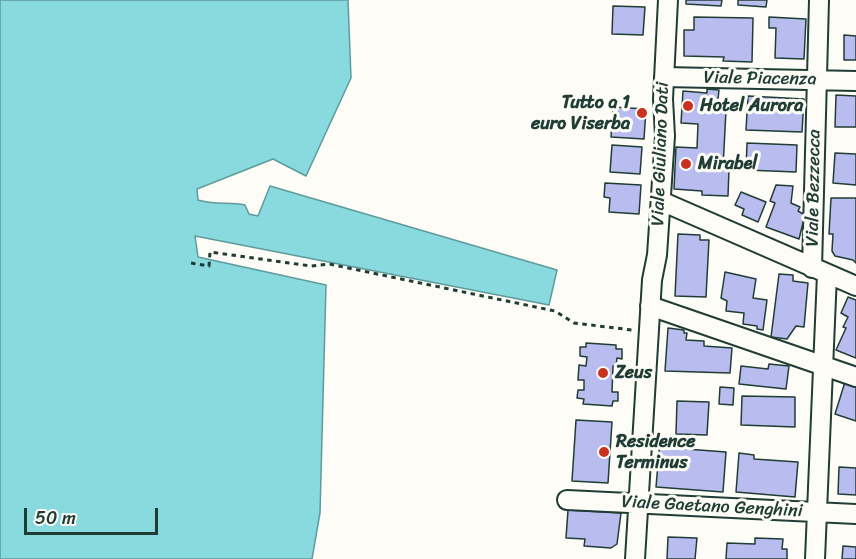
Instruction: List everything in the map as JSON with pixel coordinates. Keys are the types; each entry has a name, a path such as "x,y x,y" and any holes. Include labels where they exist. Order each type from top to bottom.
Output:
{"street":[{"name":"Viale Giuliano Dati","path":"635,559 648,332 652,280 657,255 665,136 663,99 668,0"},
{"name":"Viale Bezzecca","path":"815,559 823,365 819,271 817,80 819,0"},
{"name":"Viale Piacenza","path":"664,78 856,81"},
{"path":"661,201 856,286"},
{"path":"650,306 856,377"},
{"name":"Viale Gaetano Genghini","path":"567,500 856,514"}],"path":[{"path":"191,263 209,266 210,252 311,266 329,264 555,311 574,322 648,332"}],"water":[{"path":"0,0 348,0 351,78 306,176 273,159 197,189 198,200 245,205 249,214 258,216 270,186 557,270 549,305 195,236 198,257 326,285 320,513 312,559 0,559"}],"building":[{"path":"686,0 722,0 721,6 686,4"},
{"path":"738,0 767,0 766,7 738,5"},
{"path":"613,6 645,7 643,35 612,34"},
{"path":"694,17 753,18 752,62 723,61 724,57 684,56 684,30 694,30"},
{"path":"769,17 806,19 804,59 775,58 776,28 769,28"},
{"path":"844,35 856,36 856,60 844,60"},
{"path":"707,89 719,90 717,109 726,110 723,168 729,169 728,196 702,195 702,191 674,189 676,147 697,148 698,124 681,123 683,91 707,93"},
{"path":"836,95 856,96 856,127 835,127"},
{"path":"748,96 804,99 802,132 746,130"},
{"path":"613,107 646,109 644,139 611,137"},
{"path":"747,143 797,145 796,172 746,170"},
{"path":"612,145 642,147 640,174 610,172"},
{"path":"835,153 856,154 856,185 833,183"},
{"path":"605,183 641,185 639,214 609,212 610,198 604,197"},
{"path":"776,185 793,186 791,203 800,207 798,211 805,215 799,239 766,227 775,203 770,201"},
{"path":"741,192 766,202 758,222 742,215 744,209 735,205"},
{"path":"831,198 856,198 856,263 853,260 835,256 832,251 833,234 829,234"},
{"path":"678,234 700,235 700,240 709,240 706,297 675,296"},
{"path":"725,272 756,279 753,298 767,300 763,330 757,329 757,326 743,324 744,313 726,311 727,301 721,298"},
{"path":"779,274 793,275 793,281 808,283 804,327 796,326 787,339 771,337"},
{"path":"848,297 856,300 856,358 836,350 846,328 843,327 848,317 841,313"},
{"path":"668,328 684,330 684,333 687,333 686,340 704,341 704,346 732,348 730,373 665,371"},
{"path":"586,343 616,345 616,349 622,349 622,359 617,358 616,366 613,366 612,392 618,392 618,401 613,401 612,406 583,404 584,399 577,398 578,390 584,390 584,380 578,380 579,365 586,366 587,357 580,356 580,347 586,347"},
{"path":"769,364 789,366 786,389 739,384 741,366 768,369"},
{"path":"845,382 856,386 856,421 835,414"},
{"path":"720,387 734,388 733,405 719,404"},
{"path":"742,396 795,397 795,427 741,425"},
{"path":"677,401 709,402 707,435 676,434"},
{"path":"576,420 612,422 608,483 572,481"},
{"path":"660,440 687,442 686,449 726,452 723,492 656,487"},
{"path":"739,453 754,455 754,459 798,462 795,497 736,492"},
{"path":"839,467 856,468 856,495 838,494"},
{"path":"568,510 621,513 617,544 611,548 584,546 585,539 566,538"},
{"path":"668,537 697,538 695,559 667,559"},
{"path":"755,538 783,539 782,549 787,549 787,559 726,559 727,543 755,544"},
{"path":"843,546 856,547 856,559 842,559"}],"place":[{"name":"Hotel Aurora","path":"688,106"},
{"name":"Tutto a 1 euro Viserba","path":"642,113"},
{"name":"Mirabel","path":"686,164"},
{"name":"Zeus","path":"603,373"},
{"name":"Residence Terminus","path":"604,452"}]}
